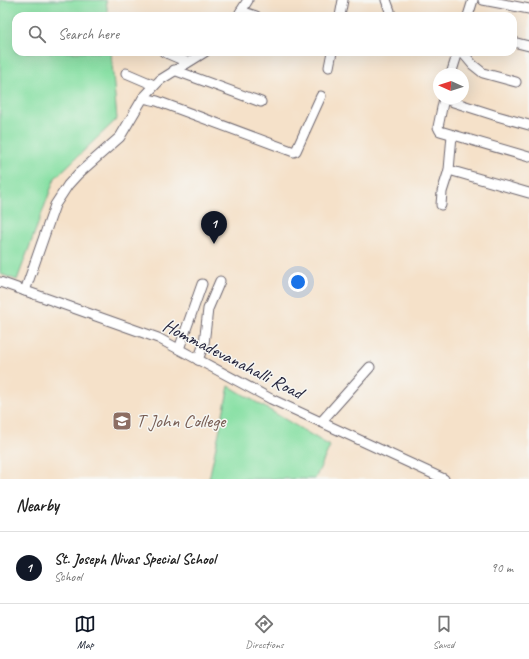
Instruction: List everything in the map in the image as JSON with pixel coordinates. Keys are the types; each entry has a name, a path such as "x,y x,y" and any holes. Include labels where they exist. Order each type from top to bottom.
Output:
{"street":[{"path":"241,12 248,0"},
{"path":"341,12 343,0"},
{"path":"386,0 390,12"},
{"path":"469,12 472,0"},
{"path":"483,0 529,9"},
{"path":"517,43 529,46"},
{"path":"173,56 187,62"},
{"path":"24,291 55,205 68,185 78,174 120,137 143,98 154,85 174,70 198,56"},
{"path":"329,67 331,56"},
{"path":"453,68 457,56"},
{"path":"465,56 483,73 516,82"},
{"path":"174,70 261,102"},
{"path":"126,73 154,85"},
{"path":"143,98 156,101 294,152 296,151 321,96"},
{"path":"443,104 438,129 452,135 529,157"},
{"path":"462,104 529,125"},
{"path":"441,205 442,192 449,170 452,135"},
{"path":"449,170 529,193"},
{"path":"198,360 204,344 208,309 220,281"},
{"name":"Hommadevanahalli Road","path":"0,282 158,338 271,399 444,479"},
{"path":"179,349 202,284"},
{"path":"321,422 370,367"}],"green space":[{"path":"0,0 106,0 108,12 12,12 12,56 111,56 117,119 55,178 17,280 0,274"},
{"path":"229,386 330,446 315,479 209,479"}],"place":[{"name":"St. Joseph Nivas Special School","path":"214,244"},
{"name":"T John College","path":"122,421"}]}
